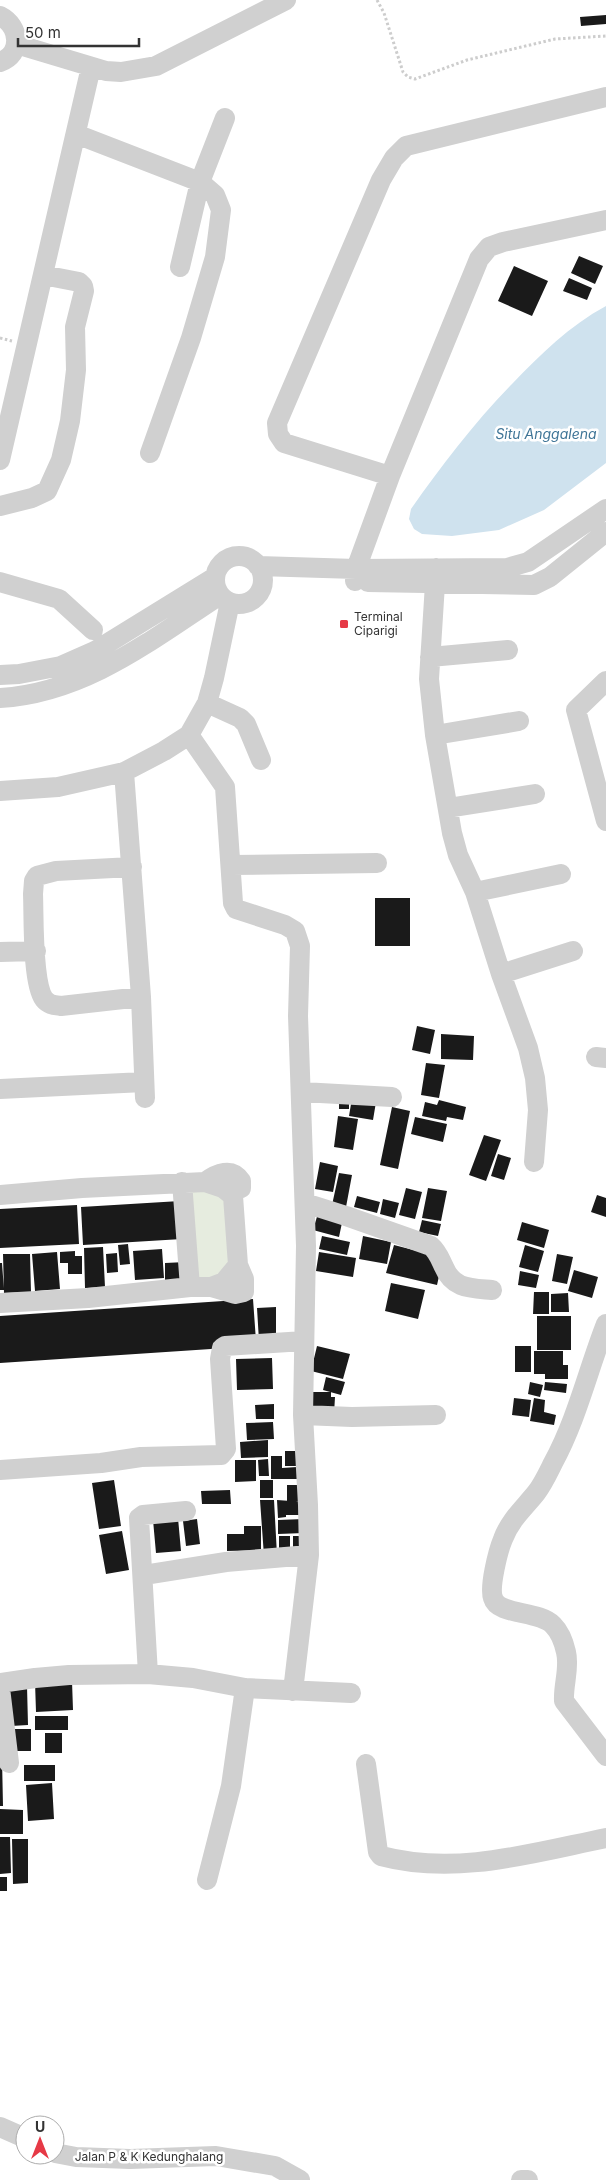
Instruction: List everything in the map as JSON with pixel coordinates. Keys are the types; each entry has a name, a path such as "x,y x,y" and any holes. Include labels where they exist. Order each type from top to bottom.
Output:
{"street":[{"path":"0,62 10,56 16,44 15,30 0,15 6,0"},
{"path":"16,44 91,67 121,72 156,66 286,0"},
{"path":"0,460 91,67"},
{"path":"390,476 284,443 278,434 277,423 381,180 394,158 406,146 606,97"},
{"path":"180,267 200,182 225,118"},
{"path":"76,134 200,182 215,195 221,210 216,251 191,338 150,453"},
{"path":"355,575 390,476 479,258 489,247 503,242 606,220"},
{"path":"0,506 32,498 48,491 61,460 70,421 76,370 75,326 84,291 83,286 78,282 43,275"},
{"path":"436,576 507,568 528,562 606,509"},
{"path":"260,572 436,576 534,585 550,578 606,532"},
{"path":"0,791 58,787 124,772 164,751 189,735 207,703 220,655 220,565 232,557 248,558 260,572 261,588 252,600 239,604 221,591"},
{"path":"436,576 429,679 435,735 458,855 475,892 501,974 528,1048 535,1078 538,1110 534,1162"},
{"path":"0,582 59,599 93,630"},
{"path":"0,675 19,674 61,666 221,591"},
{"path":"0,698 21,697 76,682 132,652 221,591"},
{"path":"430,657 508,650"},
{"path":"606,681 576,710 606,821"},
{"path":"207,703 235,715 246,724 261,760"},
{"path":"435,735 519,721"},
{"path":"189,735 225,788 232,865 233,903 236,909 276,920 295,931 298,938 300,967 298,1016 305,1203 303,1415 309,1555 293,1691"},
{"path":"0,1089 144,1090 142,997 135,937 132,867 124,772"},
{"path":"448,808 535,794"},
{"path":"232,865 377,863"},
{"path":"132,867 56,871 37,876 34,881 33,894 37,978 41,993 45,1000 52,1005 61,1006 142,997"},
{"path":"475,892 561,874"},
{"path":"0,952 36,951"},
{"path":"501,974 573,951"},
{"path":"302,1092 392,1097"},
{"path":"182,1182 190,1287"},
{"path":"0,1195 182,1182 215,1184 230,1192 233,1196 238,1265 224,1282 211,1287 190,1287 88,1298 0,1303"},
{"path":"305,1203 431,1246 437,1251 452,1281 460,1285 492,1290"},
{"path":"606,1324 581,1400 554,1462 537,1492 519,1512 502,1538 495,1567 492,1597 495,1604 501,1608 541,1616 553,1625 562,1640 568,1659 563,1692 564,1701 606,1756"},
{"path":"0,1470 101,1463 141,1457 221,1455 226,1449 220,1359 222,1348 224,1346 304,1341"},
{"path":"303,1415 352,1417 436,1415"},
{"path":"148,1674 144,1576 139,1518 143,1515 186,1511"},
{"path":"144,1576 226,1562 309,1555"},
{"path":"0,1683 61,1676 148,1674 194,1678 245,1688 352,1693"},
{"path":"0,1688 9,1764"},
{"path":"207,1880 232,1786 245,1688"},
{"path":"366,1764 378,1852 381,1856 445,1865 500,1859 606,1838"},
{"path":"0,2127 15,2134"},
{"name":"Jalan P & K Kedunghalang","path":"65,2155 130,2159 216,2156 275,2166 300,2180"},
{"path":"521,2180 528,2180"}],"path":[{"path":"377,0 384,13 403,72 411,78 467,60 555,39 606,36"}],"shaded area":[{"path":"209,1184 224,1194 229,1263 213,1281 197,1281 189,1193"}],"water":[{"name":"Situ Anggalena","path":"606,306 606,463 544,510 499,530 452,536 422,534 414,529 409,519 411,509 472,429 498,399 545,351 580,322"}],"building":[{"path":"606,15 606,24 581,26 580,17"},
{"path":"579,256 603,266 595,284 571,273"},
{"path":"514,266 548,281 532,316 498,301"},
{"path":"569,278 592,288 587,300 563,291"},
{"path":"375,898 410,898 410,946 375,946"},
{"path":"417,1026 435,1030 430,1054 412,1050"},
{"path":"441,1034 474,1036 473,1060 441,1059"},
{"path":"426,1063 445,1065 439,1098 421,1095"},
{"path":"352,1098 376,1102 373,1120 349,1116"},
{"path":"439,1100 466,1107 463,1120 447,1117 446,1121 422,1116 425,1102 437,1105"},
{"path":"339,1101 349,1101 349,1109 339,1109"},
{"path":"392,1107 410,1111 398,1169 380,1165"},
{"path":"338,1116 358,1119 353,1150 334,1147"},
{"path":"415,1117 447,1124 443,1142 411,1134"},
{"path":"484,1135 501,1140 486,1181 469,1175"},
{"path":"498,1154 511,1158 504,1180 491,1176"},
{"path":"320,1162 338,1166 333,1192 315,1189"},
{"path":"339,1173 352,1175 346,1207 332,1205"},
{"path":"406,1188 422,1192 415,1219 399,1215"},
{"path":"428,1188 447,1191 441,1221 422,1218"},
{"path":"597,1195 606,1198 606,1217 591,1212"},
{"path":"357,1196 380,1202 377,1213 354,1207"},
{"path":"383,1199 399,1203 395,1218 380,1214"},
{"path":"180,1201 182,1239 83,1245 81,1207"},
{"path":"77,1205 79,1244 0,1248 0,1209"},
{"path":"319,1210 343,1218 339,1237 313,1230"},
{"path":"422,1220 441,1224 438,1236 419,1232"},
{"path":"522,1222 549,1230 544,1248 517,1240"},
{"path":"322,1236 350,1242 347,1255 319,1249"},
{"path":"363,1236 391,1242 387,1264 359,1259"},
{"path":"128,1244 130,1264 120,1265 118,1245"},
{"path":"394,1245 429,1254 440,1272 437,1285 386,1273"},
{"path":"525,1245 544,1251 538,1272 519,1267"},
{"path":"103,1247 105,1287 85,1288 84,1248"},
{"path":"162,1249 164,1278 135,1280 133,1251"},
{"path":"75,1251 75,1256 82,1256 82,1274 68,1274 68,1263 60,1263 60,1252"},
{"path":"57,1252 60,1289 35,1291 32,1254"},
{"path":"319,1252 356,1258 353,1277 316,1271"},
{"path":"117,1253 118,1272 107,1273 106,1254"},
{"path":"3,1254 30,1254 31,1292 4,1293"},
{"path":"557,1254 573,1257 567,1284 552,1281"},
{"path":"186,1262 186,1280 165,1281 165,1263"},
{"path":"0,1263 2,1263 4,1290 0,1290"},
{"path":"574,1270 598,1277 592,1298 568,1291"},
{"path":"520,1271 539,1275 536,1288 518,1285"},
{"path":"391,1283 425,1290 418,1319 385,1311"},
{"path":"534,1292 549,1292 549,1314 533,1314"},
{"path":"568,1293 569,1312 551,1312 551,1294"},
{"path":"253,1299 256,1341 211,1349 0,1363 0,1316"},
{"path":"276,1307 276,1340 259,1341 257,1308"},
{"path":"537,1316 571,1316 571,1350 537,1350"},
{"path":"317,1346 350,1354 343,1379 311,1371"},
{"path":"515,1346 531,1346 531,1372 515,1372"},
{"path":"534,1351 563,1351 563,1365 568,1365 568,1379 545,1379 545,1374 534,1374"},
{"path":"272,1358 273,1389 237,1390 236,1359"},
{"path":"326,1377 345,1382 341,1395 323,1390"},
{"path":"530,1382 543,1385 540,1397 528,1394"},
{"path":"545,1382 567,1384 566,1393 544,1390"},
{"path":"312,1392 331,1392 331,1397 335,1397 334,1414 312,1406"},
{"path":"514,1398 531,1400 529,1417 512,1415"},
{"path":"534,1398 545,1400 544,1412 556,1415 554,1425 530,1421"},
{"path":"274,1404 274,1419 256,1419 255,1405"},
{"path":"273,1422 274,1439 247,1440 246,1423"},
{"path":"268,1440 268,1457 241,1458 240,1442"},
{"path":"285,1451 301,1451 302,1466 285,1466"},
{"path":"271,1456 282,1456 282,1468 297,1467 297,1479 271,1479"},
{"path":"268,1459 269,1476 259,1476 258,1460"},
{"path":"235,1460 256,1460 256,1481 235,1482"},
{"path":"114,1480 121,1526 99,1529 92,1483"},
{"path":"260,1480 273,1480 273,1498 260,1498"},
{"path":"287,1485 302,1485 303,1501 287,1502"},
{"path":"230,1490 231,1504 202,1504 201,1491"},
{"path":"260,1500 274,1500 277,1555 264,1556"},
{"path":"277,1500 304,1502 304,1515 286,1515 286,1517 278,1518"},
{"path":"178,1518 181,1551 156,1553 153,1520"},
{"path":"197,1519 200,1544 186,1546 183,1521"},
{"path":"304,1519 304,1533 278,1534 278,1520"},
{"path":"244,1526 261,1526 261,1550 227,1551 227,1534 244,1534"},
{"path":"122,1531 129,1570 106,1574 99,1535"},
{"path":"279,1536 290,1536 290,1551 279,1551"},
{"path":"293,1536 304,1536 304,1553 293,1552"},
{"path":"72,1681 73,1710 36,1712 35,1682"},
{"path":"9,1686 27,1686 28,1725 11,1726"},
{"path":"35,1716 68,1716 68,1730 35,1730"},
{"path":"12,1729 31,1729 31,1751 12,1751"},
{"path":"45,1733 62,1733 62,1753 45,1753"},
{"path":"0,1758 2,1758 3,1806 0,1806"},
{"path":"24,1765 55,1765 55,1781 24,1781"},
{"path":"52,1783 54,1819 28,1821 26,1785"},
{"path":"0,1809 23,1810 23,1834 0,1834"},
{"path":"0,1837 10,1837 11,1873 0,1874"},
{"path":"12,1839 28,1839 28,1883 13,1884"},
{"path":"0,1877 7,1877 7,1891 0,1891"}],"place":[{"name":"Terminal Ciparigi","path":"344,624"}]}
